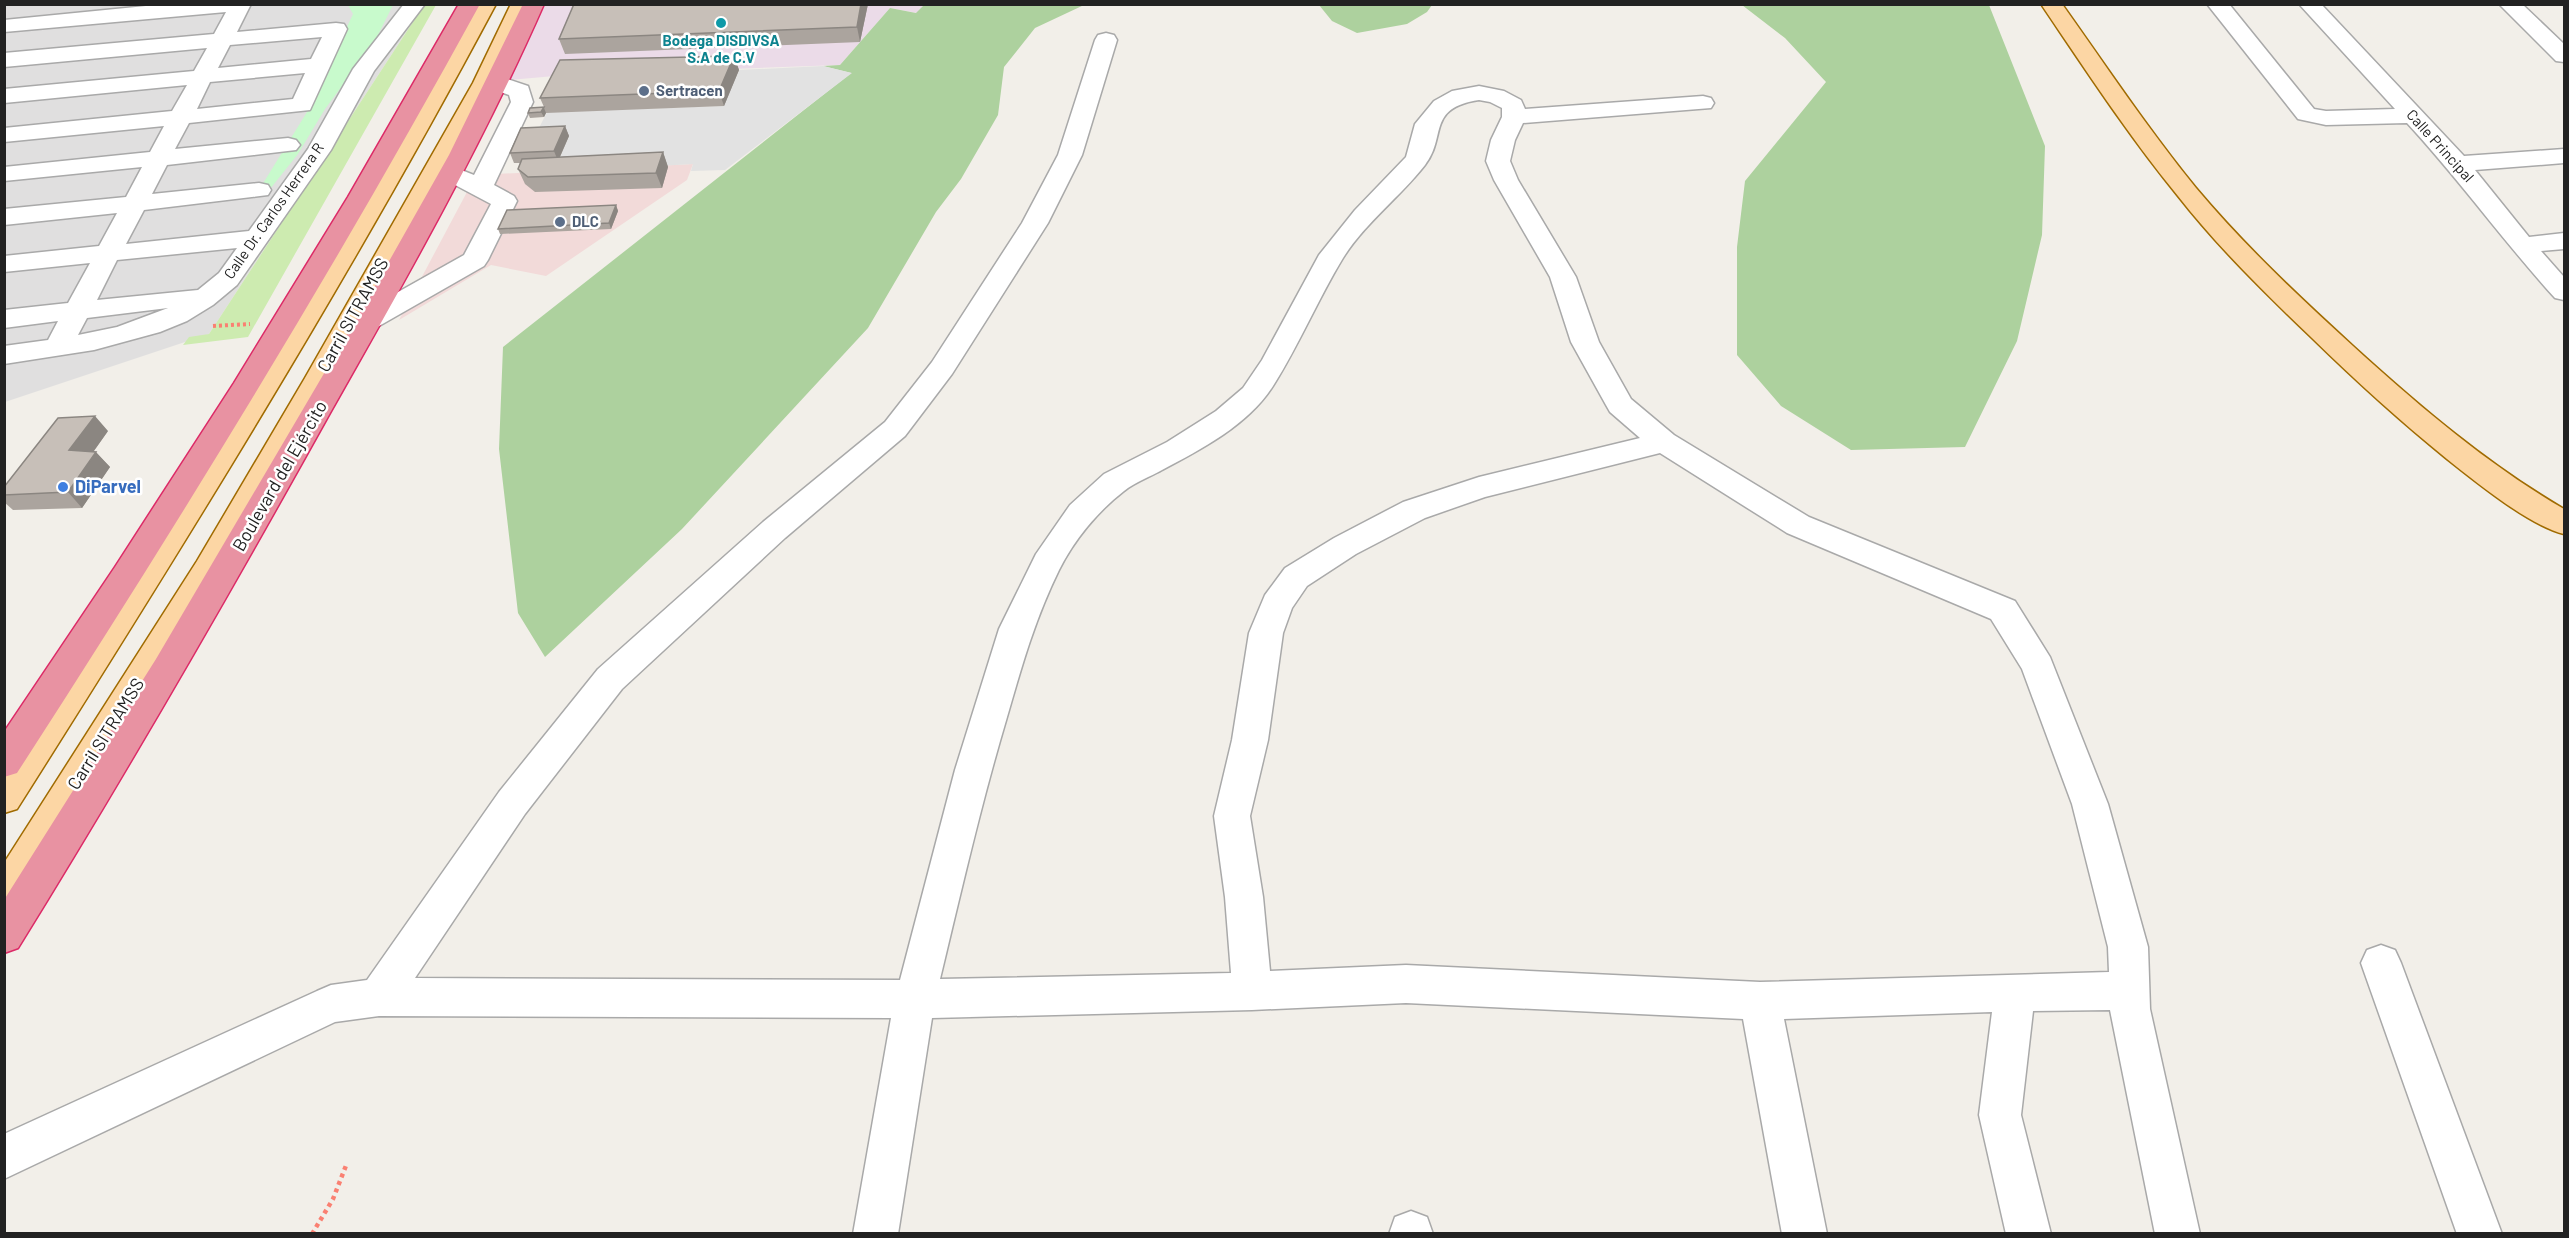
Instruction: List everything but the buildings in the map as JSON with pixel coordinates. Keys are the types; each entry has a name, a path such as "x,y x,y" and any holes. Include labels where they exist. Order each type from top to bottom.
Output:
{"highway":[{"path":"4,762 123,584 287,322 407,119 470,4"},
{"name":"Boulevard del Ejército","path":"4,935 223,578 450,173 498,83 534,4"}],"main road":[{"name":"Carril SITRAMSS","path":"4,798 130,603 269,380 423,123 486,4"},
{"name":"Carril SITRAMSS","path":"4,897 208,569 319,378 484,83 522,4"},
{"path":"2051,4 2166,166 2213,223 2265,279 2369,377 2488,476 2565,523"},
{"path":"326,286 327,291 342,296 363,290 371,284"},
{"path":"269,380 290,366 302,364 313,365 320,370 319,378"}],"street":[{"path":"8,63 53,4"},
{"path":"4,26 240,4"},
{"path":"58,347 240,4"},
{"name":"Calle Dr. Carlos Herrera R","path":"4,356 100,341 143,330 183,314 210,296 228,279 319,150 364,69 416,4"},
{"path":"2217,4 2306,114 2326,118 2412,116"},
{"name":"Calle Principal","path":"2309,4 2458,164 2522,246 2565,292"},
{"path":"2510,4 2565,56"},
{"path":"4,135 302,105 336,29 8,63"},
{"path":"379,997 512,803 610,679 774,530 895,429 942,368 1035,223 1070,154 1106,40"},
{"path":"4,96 320,65"},
{"path":"480,188 520,128 523,95 515,87 498,83"},
{"path":"875,1233 915,999 989,716 1016,629 1047,562 1081,513 1115,482 1177,449 1226,418 1253,395 1275,361 1332,255 1364,215 1398,182 1418,158 1427,124 1442,106 1460,96 1479,93 1496,96 1513,105 1514,117 1503,140 1498,161 1506,180 1563,277 1585,342 1620,405 1664,442 1798,525 2003,610 2042,675 2090,804 2128,947 2130,1009 2178,1233"},
{"path":"1514,117 1703,103"},
{"path":"4,174 288,145"},
{"path":"2458,164 2565,156"},
{"path":"369,320 475,260 505,201 450,173"},
{"path":"4,217 259,190"},
{"path":"4,264 257,238"},
{"path":"2522,246 2565,241"},
{"path":"4,319 210,296"},
{"path":"1252,991 1244,897 1232,816 1250,740 1266,633 1277,604 1296,577 1344,546 1414,510 1479,488 1664,442"},
{"path":"2381,963 2480,1233"},
{"path":"4,1157 331,1004 379,997 915,999 1252,991 1406,984 1760,1001 2014,992 2130,991"},
{"path":"2014,992 2000,1115 2030,1233"},
{"path":"1760,1001 1805,1233"}],"path":[{"path":"312,1233 333,1199 347,1162"}],"shaded area":[{"path":"4,5 424,5 209,334 5,402"},
{"path":"545,5 924,5 917,13 890,8 840,65 566,75 509,80"},
{"path":"823,66 852,73 725,170 691,171 693,164 555,172 534,138 547,112 723,106 739,70"},
{"path":"693,164 687,180 546,276 491,265 399,320 476,175"}],"green space":[{"path":"348,5 393,5 374,43 325,109 298,154 266,194 262,185 307,112 353,14"},
{"path":"424,5 436,5 248,337 183,345 189,337 209,334"},
{"path":"924,5 1084,5 1035,28 1004,67 998,115 961,179 936,212 868,328 682,529 545,657 518,613 499,449 503,347 851,73 823,66 840,65 890,8 916,13"},
{"path":"1319,5 1432,5 1427,12 1407,24 1357,33 1332,21"},
{"path":"1742,5 1989,5 2045,146 2042,235 2017,341 1965,447 1851,450 1781,406 1737,355 1737,247 1745,181 1826,82 1785,38"}],"place":[{"name":"Bodega DISDIVSA S.A de C.V","path":"721,23"},
{"name":"Sertracen","path":"644,91"},
{"name":"DLC","path":"560,222"},
{"name":"DiParvel","path":"63,487"}]}
